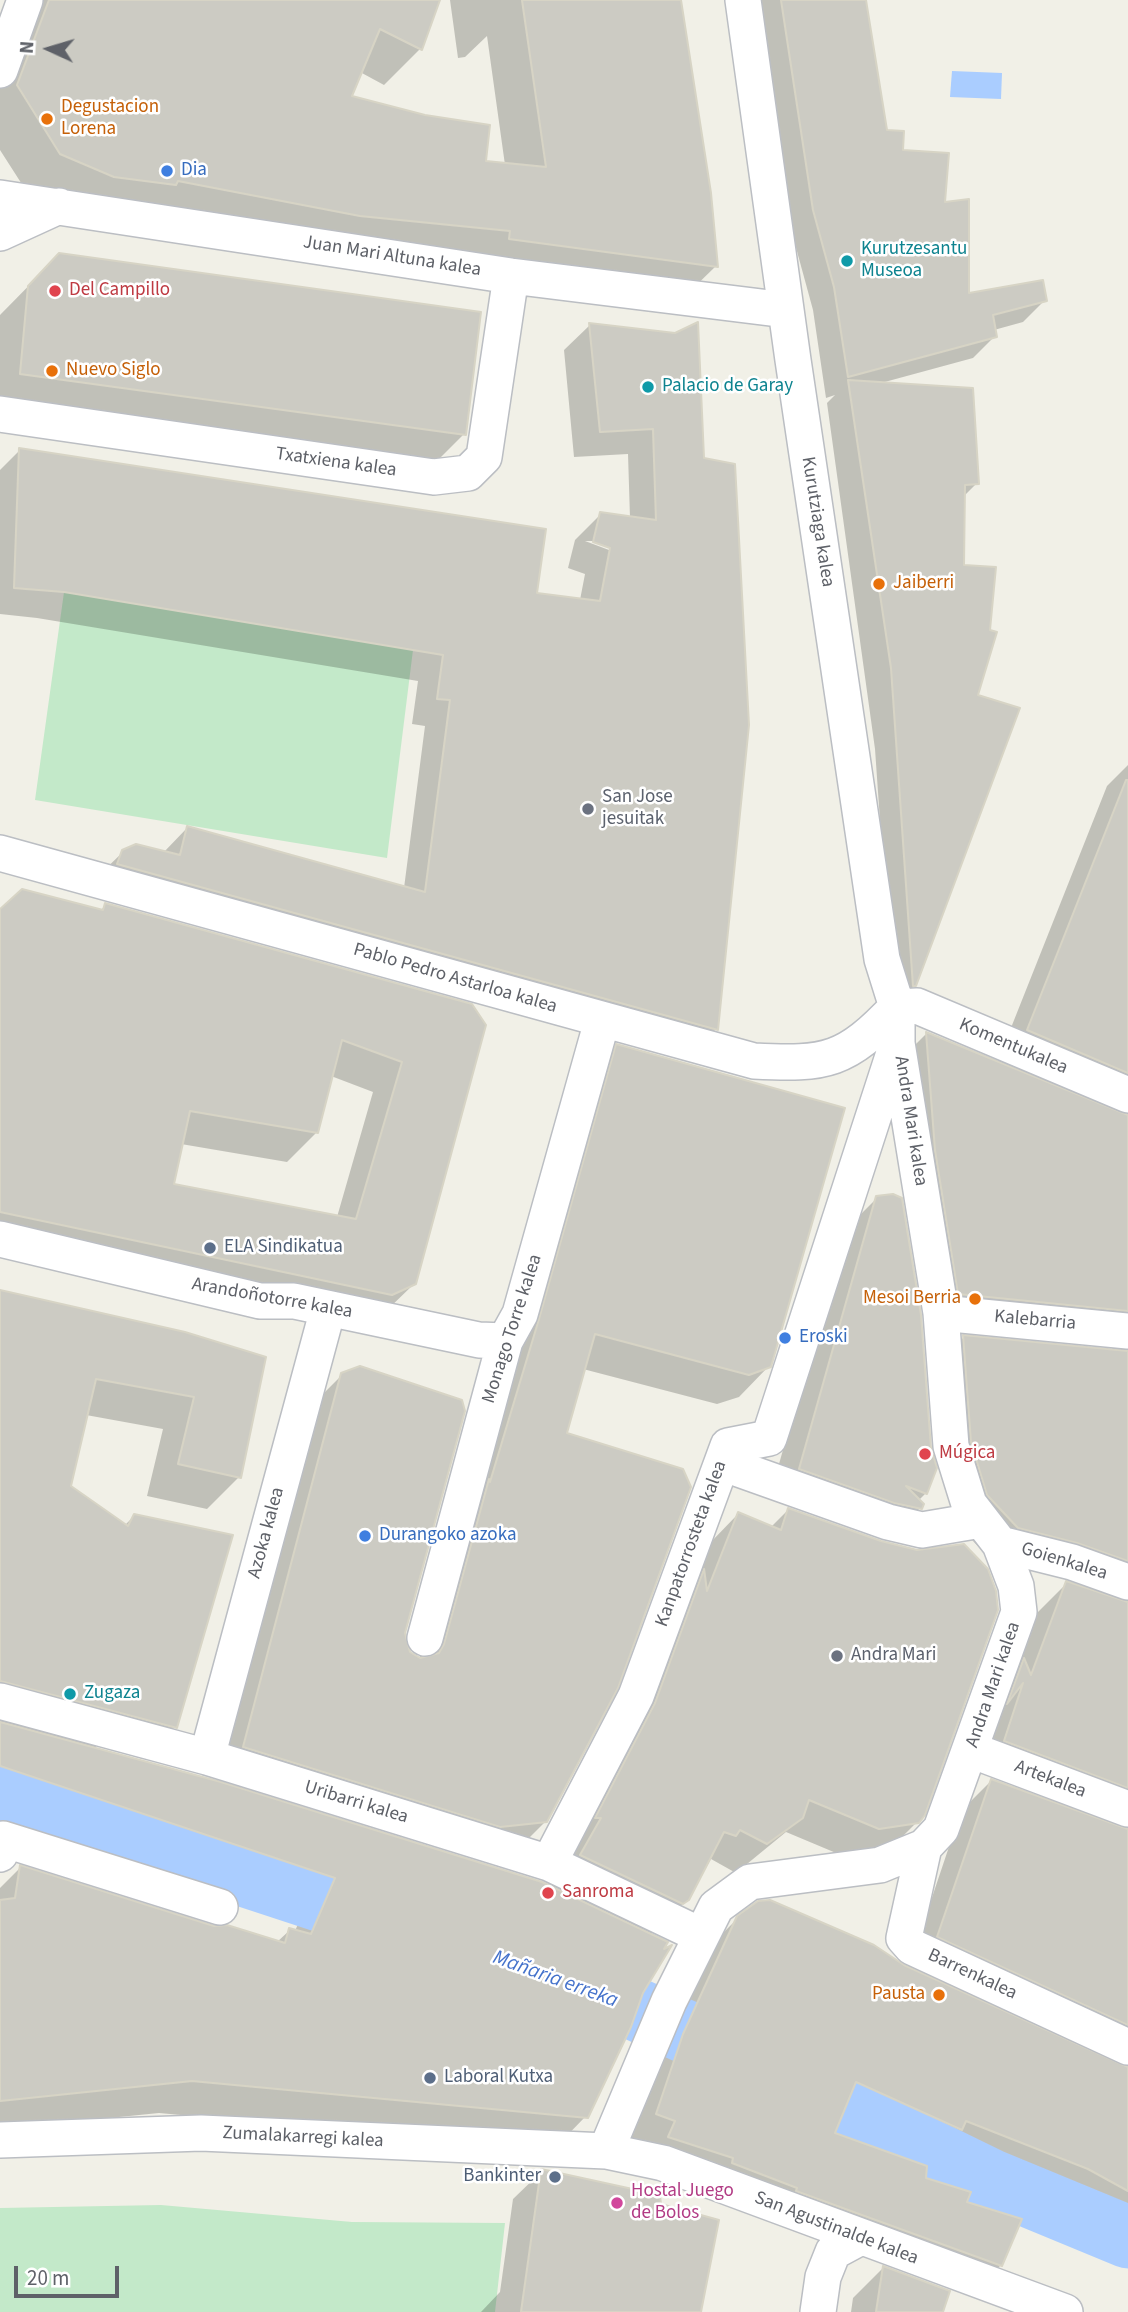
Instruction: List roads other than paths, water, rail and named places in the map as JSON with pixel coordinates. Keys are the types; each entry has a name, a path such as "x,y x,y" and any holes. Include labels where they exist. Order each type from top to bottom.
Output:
{"street":[{"path":"0,70 25,0"},
{"name":"Kurutziaga kalea","path":"743,0 882,959 897,1007 897,1043"},
{"name":"Juan Mari Altuna kalea","path":"0,198 510,275 786,310"},
{"path":"0,233 58,206"},
{"name":"Txatxiena kalea","path":"0,414 434,477 468,473 484,457 510,275"},
{"name":"Pablo Pedro Astarloa kalea","path":"0,853 754,1061 788,1063 826,1060 864,1041 897,1007"},
{"name":"Komentukalea","path":"897,1007 918,1006 1128,1095"},
{"name":"Monago Torre kalea","path":"425,1638 505,1342 520,1314 602,1021"},
{"name":"Andra Mari kalea","path":"606,2151 669,2001 700,1935 716,1908 750,1882 880,1865 924,1847 942,1829 1020,1612 1016,1586 990,1532 969,1504 951,1446 942,1313 897,1043"},
{"name":"Kanpatorrosteta kalea","path":"548,1863 636,1696 729,1446 769,1438 897,1043"},
{"name":"Arandoñotorre kalea","path":"0,1239 260,1301 294,1301 479,1340 505,1342"},
{"name":"Azoka kalea","path":"207,1757 328,1309"},
{"name":"Kalebarria","path":"942,1313 1128,1331"},
{"path":"722,1463 888,1522 922,1530 990,1532"},
{"name":"Goienkalea","path":"990,1532 1128,1582"},
{"name":"Uribarri kalea","path":"0,1701 207,1757 548,1863 700,1935"},
{"name":"Artekalea","path":"971,1750 1128,1809"},
{"path":"0,1854 3,1839 220,1907"},
{"name":"Barrenkalea","path":"924,1847 906,1919 904,1938 912,1947 1128,2047"},
{"name":"Zumalakarregi kalea","path":"0,2140 201,2133 606,2151"},
{"name":"San Agustinalde kalea","path":"606,2151 663,2163 859,2238 1065,2312"},
{"path":"818,2312 823,2277 833,2252 859,2238"}],"water":[{"path":"952,71 1002,73 1001,99 950,97"}],"waterway":[{"name":"Mañaria erreka","path":"0,1795 405,1928"},
{"name":"Mañaria erreka","path":"557,1978 591,1989 695,2036 990,2180 1128,2237"}],"place":[{"name":"Degustacion Lorena","path":"47,119"},
{"name":"Dia","path":"167,171"},
{"name":"Kurutzesantu Museoa","path":"847,261"},
{"name":"Del Campillo","path":"55,291"},
{"name":"Nuevo Siglo","path":"52,371"},
{"name":"Palacio de Garay","path":"648,387"},
{"name":"Jaiberri","path":"879,584"},
{"name":"San Jose jesuitak","path":"588,809"},
{"name":"ELA Sindikatua","path":"210,1248"},
{"name":"Mesoi Berria","path":"975,1299"},
{"name":"Eroski","path":"785,1338"},
{"name":"Múgica","path":"925,1454"},
{"name":"Durangoko azoka","path":"365,1536"},
{"name":"Andra Mari","path":"837,1656"},
{"name":"Zugaza","path":"70,1694"},
{"name":"Sanroma","path":"548,1893"},
{"name":"Pausta","path":"939,1995"},
{"name":"Laboral Kutxa","path":"430,2078"},
{"name":"Bankinter","path":"555,2177"},
{"name":"Hostal Juego de Bolos","path":"617,2203"}]}
